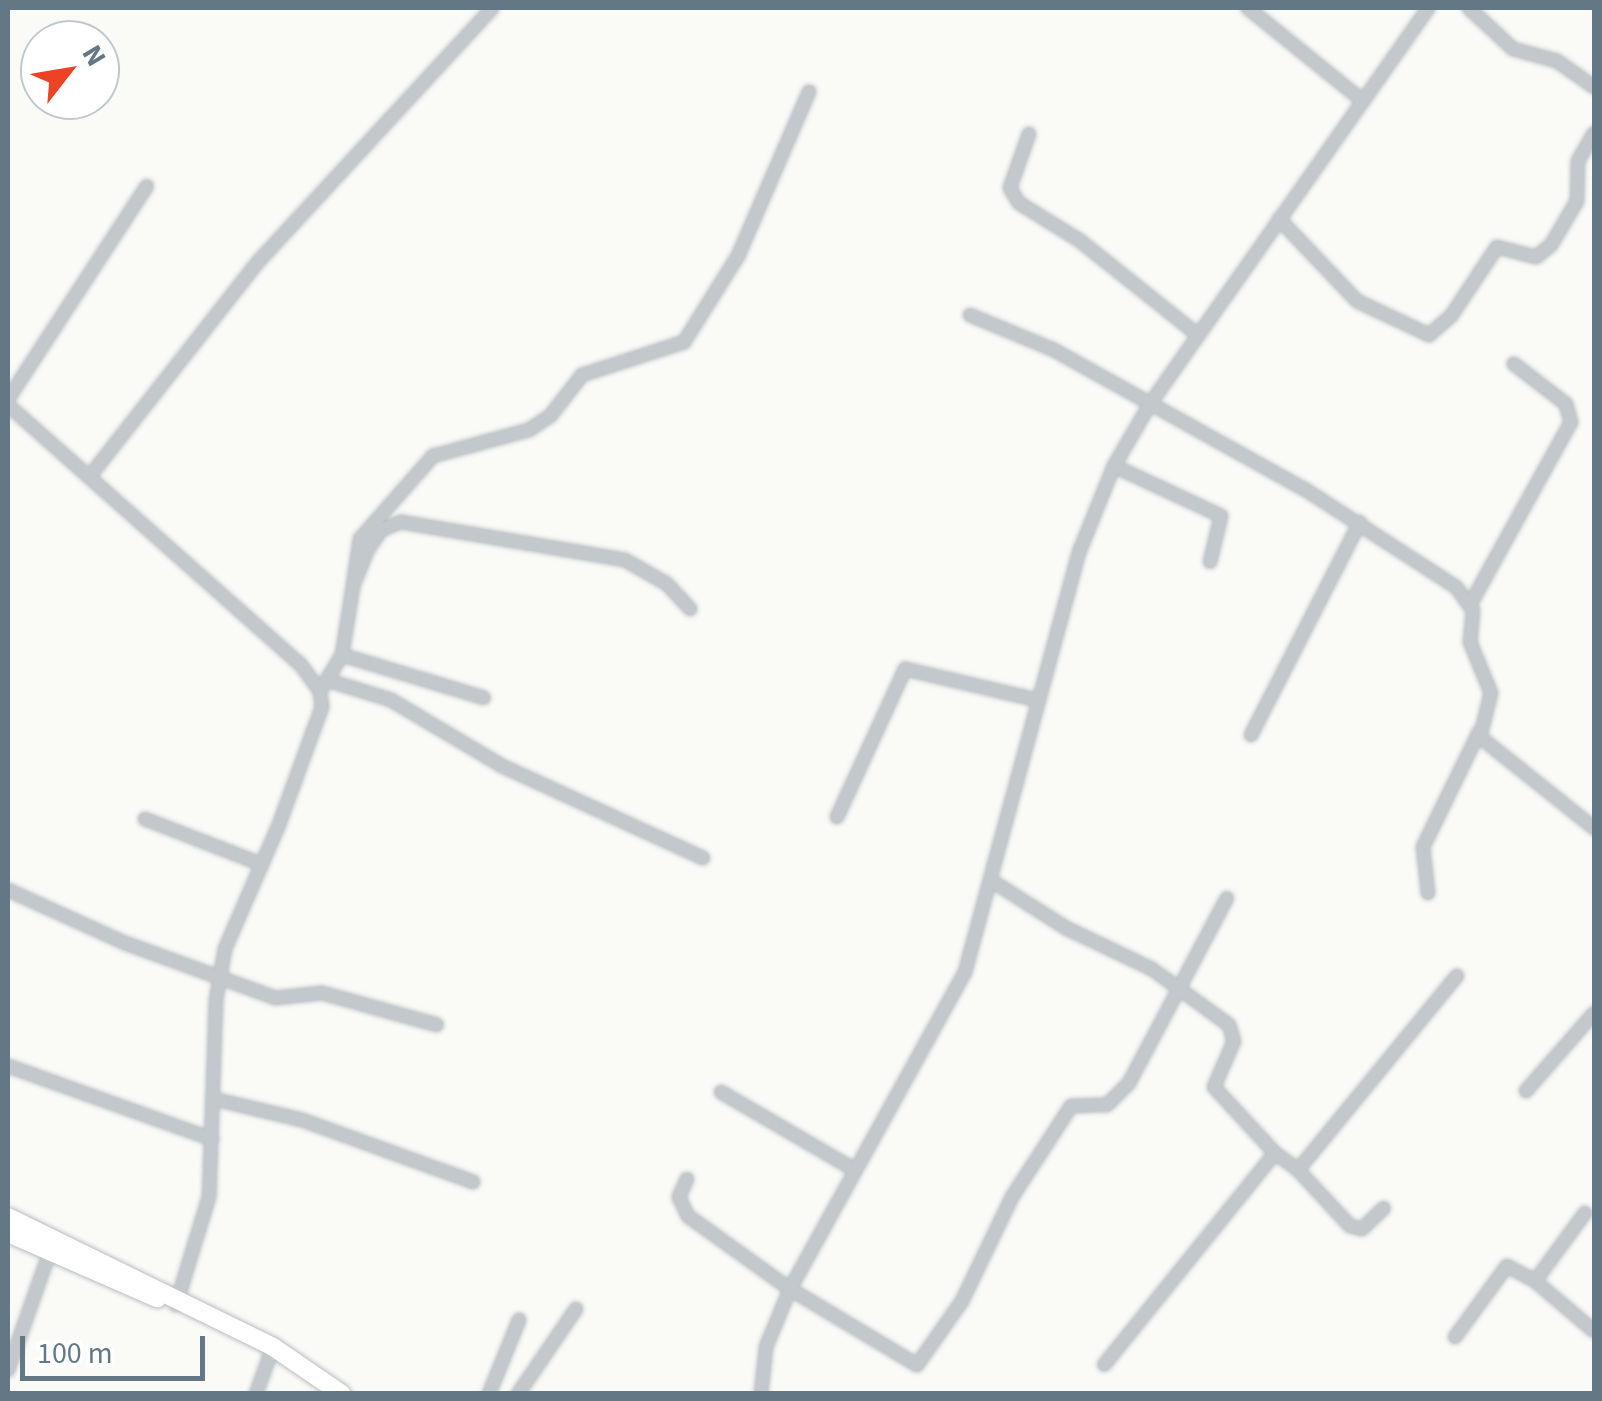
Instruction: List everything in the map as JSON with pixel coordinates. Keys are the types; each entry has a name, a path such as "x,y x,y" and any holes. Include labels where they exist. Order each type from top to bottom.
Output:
{"main road":[{"path":"8,1217 52,1246"},
{"path":"8,1233 52,1246 196,1309 272,1347 342,1394"}],"street":[{"path":"90,476 258,262 492,8"},
{"path":"1248,8 1362,101"},
{"path":"761,1394 766,1348 790,1289 952,1000 992,881 1037,700 1080,550 1114,466 1150,404 1428,8"},
{"path":"1469,8 1514,49 1557,61 1594,87"},
{"path":"177,1302 209,1197 218,976 322,707 325,686 342,655 360,540 433,456 528,430 551,416 582,375 684,342 738,256 810,92"},
{"path":"1279,219 1357,301 1429,334 1451,316 1496,248 1536,257 1551,246 1577,201 1578,161 1594,133"},
{"path":"1029,134 1010,188 1019,203 1079,240 1198,335"},
{"path":"147,186 9,410 90,476 325,686 391,700 502,766 703,858"},
{"path":"970,315 1054,350 1360,522 1471,603"},
{"path":"1428,893 1422,846 1478,732 1491,693 1470,642 1471,603 1572,414 1514,364"},
{"path":"1114,466 1221,516 1210,562"},
{"path":"353,586 376,536 400,522 625,560 667,584 690,608"},
{"path":"1250,734 1360,522"},
{"path":"342,655 406,669 484,698"},
{"path":"838,817 905,668 1037,700"},
{"path":"1478,732 1594,828"},
{"path":"145,819 261,864"},
{"path":"992,881 1178,987 1234,1032 1214,1087 1350,1226 1367,1226 1384,1208"},
{"path":"8,890 125,943 276,998 322,992 437,1024"},
{"path":"687,1180 682,1210 790,1289 900,1361 922,1362 970,1287 1031,1165 1074,1102 1107,1105 1120,1095 1227,898"},
{"path":"1298,1170 1457,976"},
{"path":"1526,1092 1594,1012"},
{"path":"8,1066 212,1140"},
{"path":"721,1092 855,1170"},
{"path":"214,1099 302,1120 473,1182"},
{"path":"1104,1365 1275,1152"},
{"path":"1535,1281 1585,1212"},
{"path":"8,1370 52,1246"},
{"path":"1455,1337 1507,1266 1535,1281 1594,1331"},
{"path":"518,1394 576,1310"},
{"path":"489,1394 520,1320"},
{"path":"256,1394 272,1347"}]}
